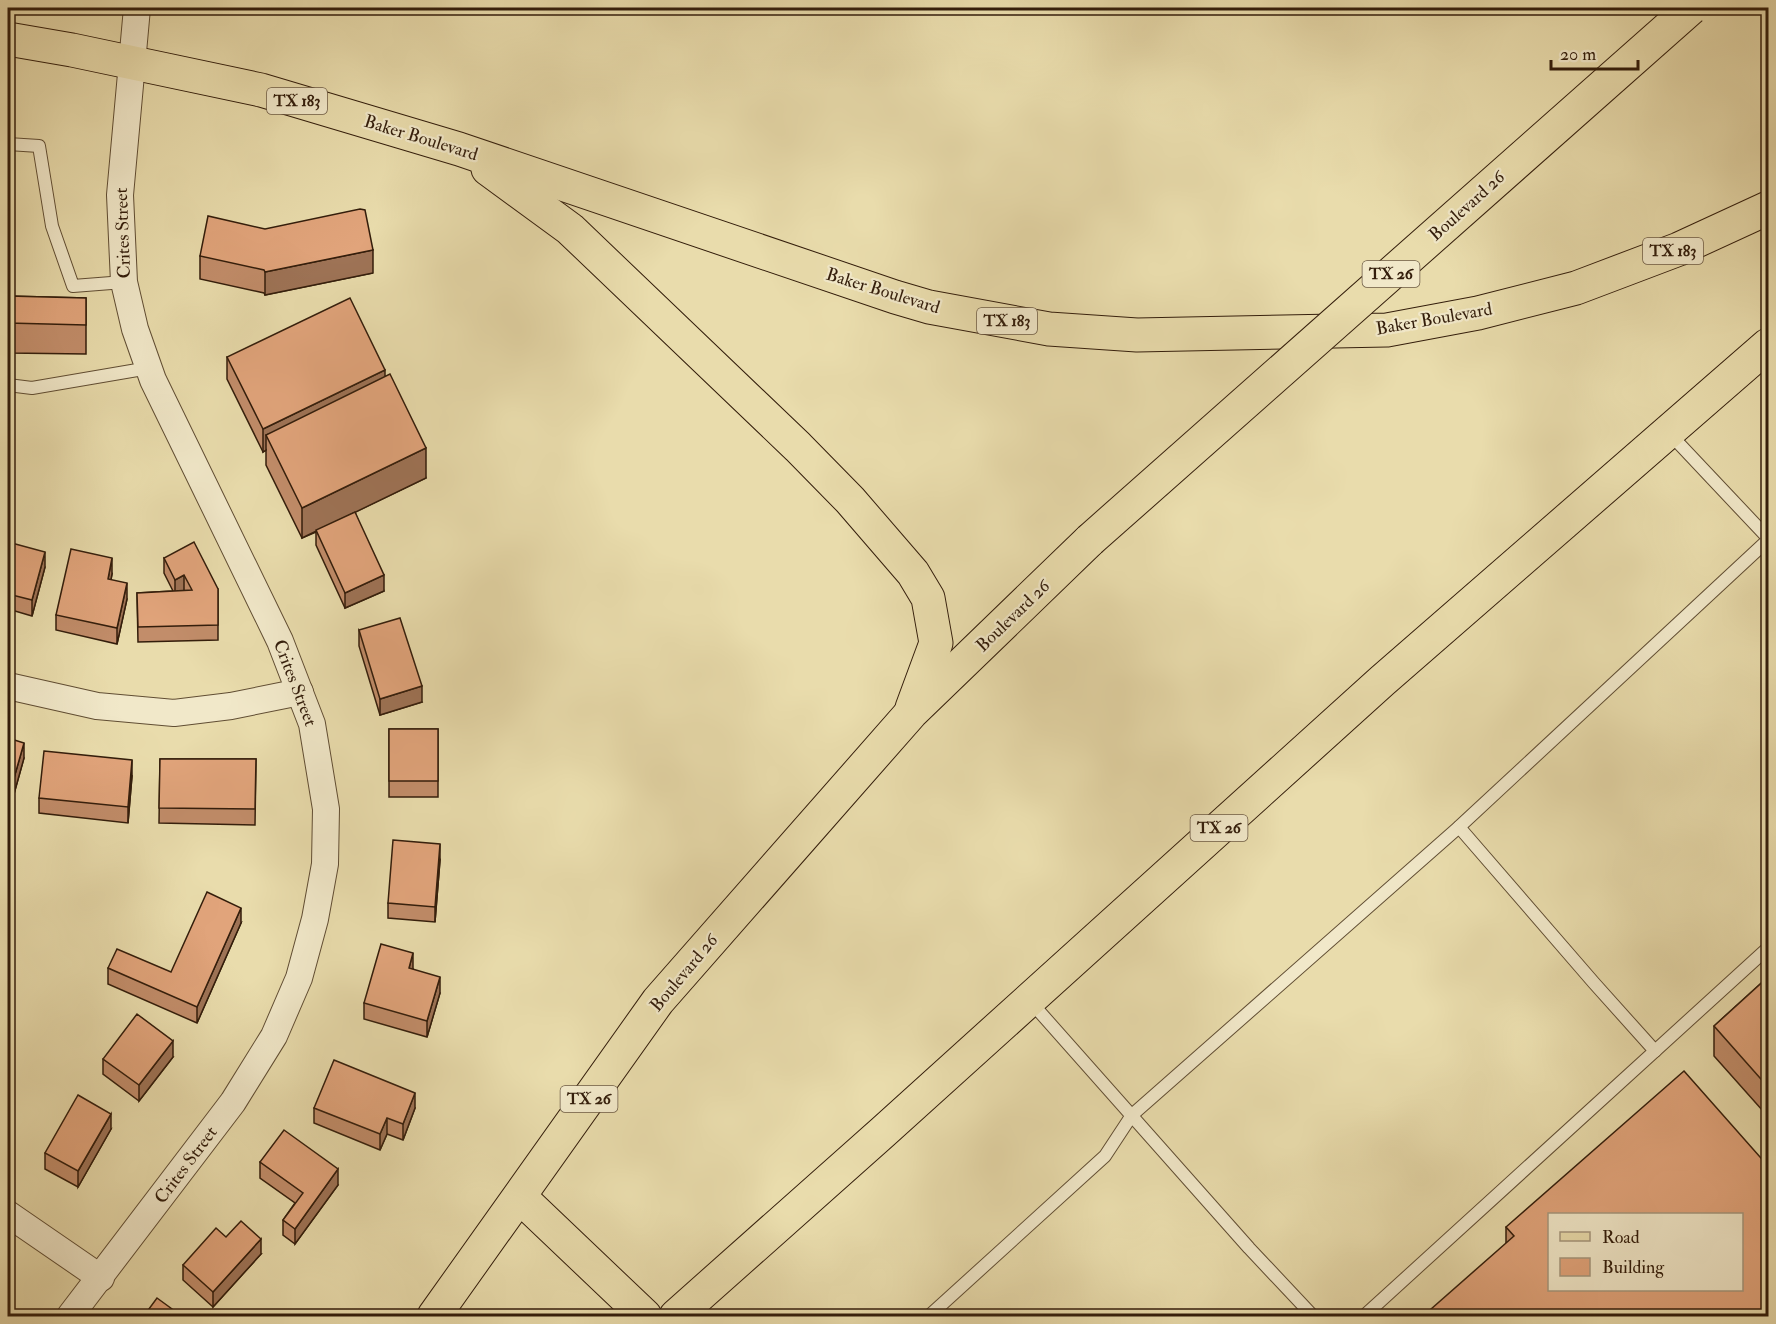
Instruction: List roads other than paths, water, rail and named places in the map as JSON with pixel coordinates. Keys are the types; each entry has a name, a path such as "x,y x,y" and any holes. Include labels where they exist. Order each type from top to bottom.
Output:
{"main road":[{"name":"Boulevard 26","path":"434,1317 658,1001 910,713 1090,540 1691,8"},
{"name":"Baker Boulevard","path":"8,39 72,50 261,90 459,149 895,297 929,307 1049,329 1137,335 1387,330 1478,314 1576,288 1679,249 1768,208"},
{"path":"459,149 570,229 813,462 850,500 913,573 928,598 936,643 910,713"},
{"name":"TX 26","path":"676,1317 1382,681 1768,345"},
{"path":"520,1197 645,1317"}],"street":[{"name":"Crites Street","path":"70,1317 233,1102 274,1036 299,978 315,919 325,864 326,809 312,724 280,641 158,391 135,329 124,282 120,195 137,8"},
{"path":"8,686 97,706 174,713 231,706 300,692"},
{"path":"8,1214 101,1278"}],"lane":[{"path":"8,144 39,146 52,226 73,286 124,282"},
{"path":"8,385 32,388 149,368"},
{"path":"929,1317 1105,1156 1132,1115 1459,827 1768,539 1668,432"},
{"path":"1459,827 1655,1051"},
{"path":"1364,1317 1768,948"},
{"path":"1029,1000 1313,1317"}]}
